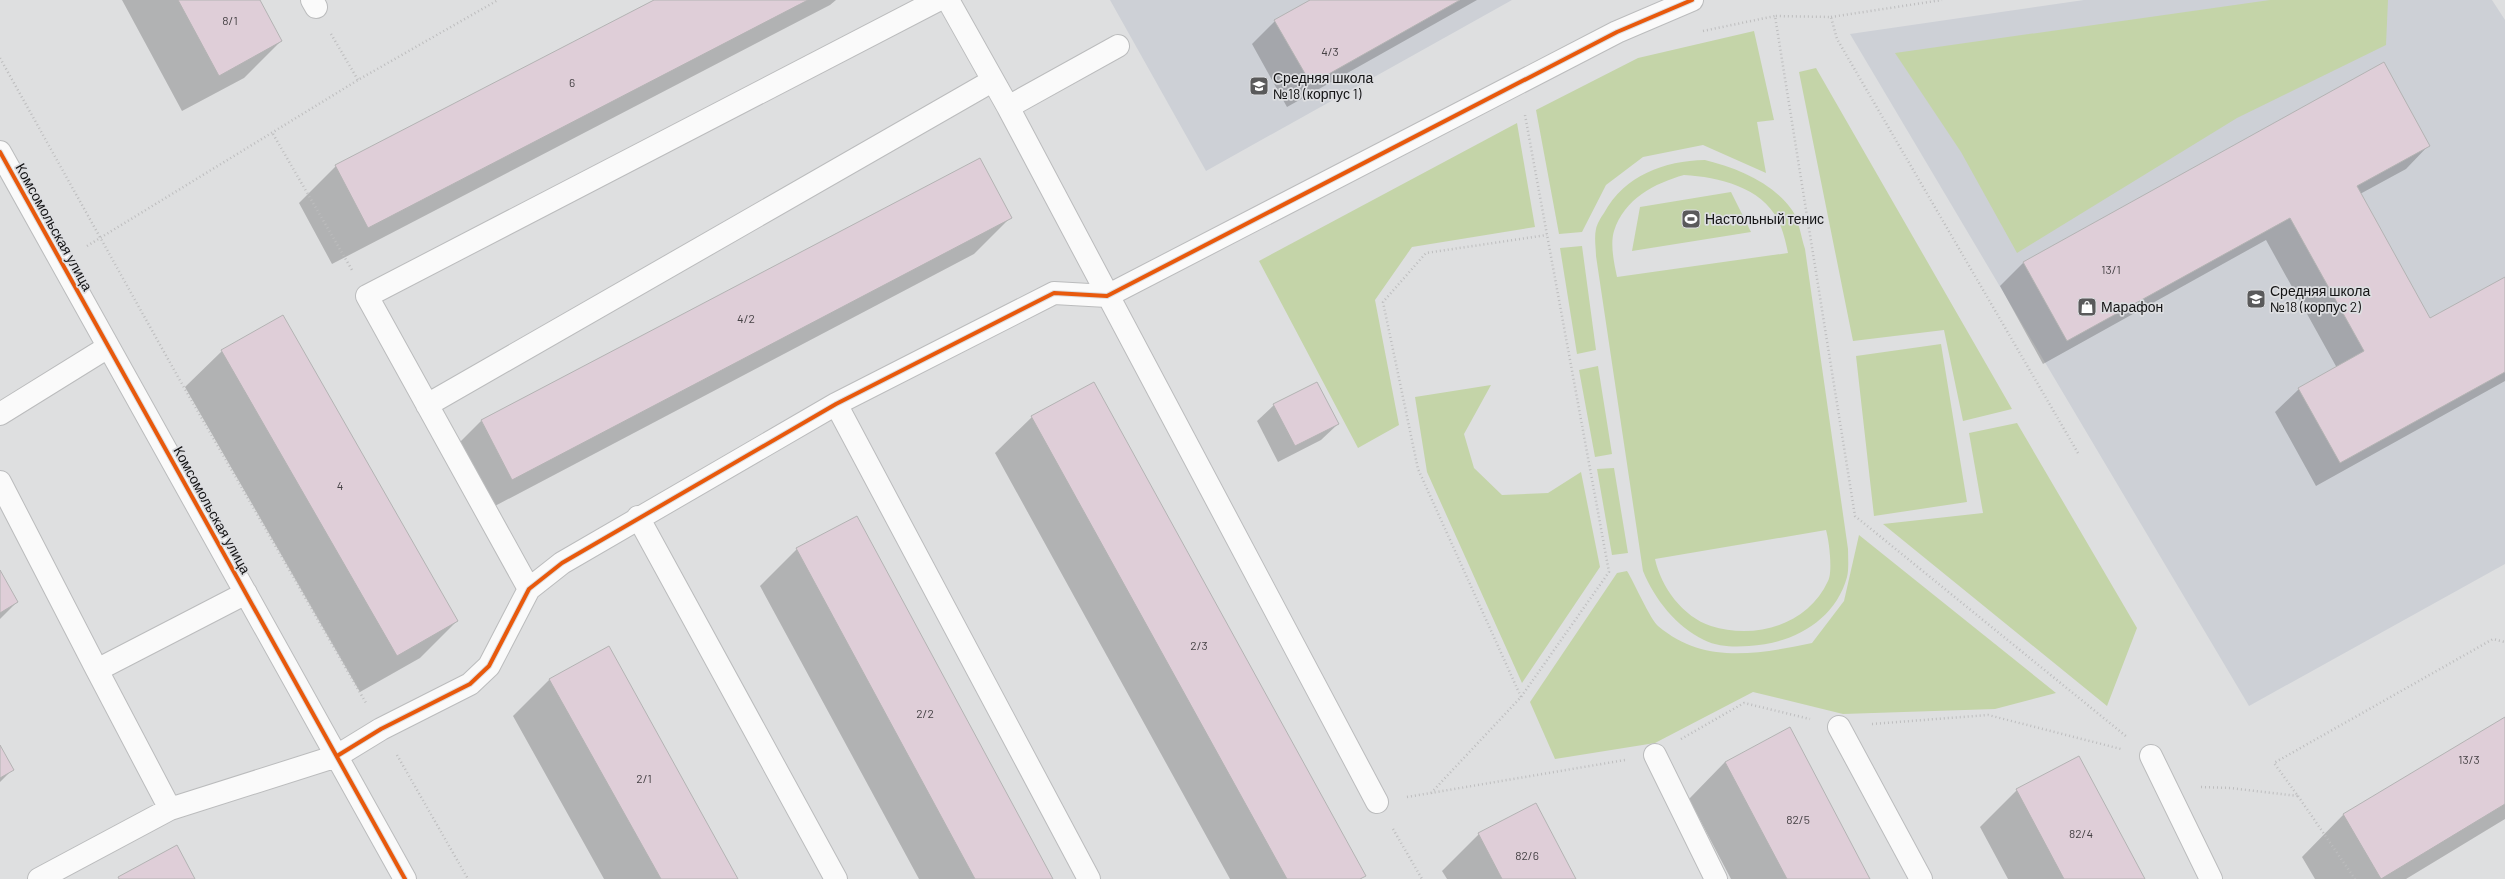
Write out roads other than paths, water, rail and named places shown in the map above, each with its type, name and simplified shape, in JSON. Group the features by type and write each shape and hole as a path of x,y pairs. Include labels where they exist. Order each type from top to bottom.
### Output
{"street":[{"path":"529,589 368,296 938,0"},
{"path":"948,0 992,81 1008,107 1377,802"},
{"path":"43,878 170,809 336,756 382,729 470,684 489,666 529,589 562,562 836,404 1054,293 1107,296 1610,35 1678,2"},
{"path":"1008,107 1118,46"},
{"path":"427,405 992,81"},
{"name":"Комсомольская улица","path":"0,152 405,879"},
{"path":"0,414 108,348"},
{"path":"836,404 1089,879"},
{"path":"0,482 170,809"},
{"path":"638,517 836,879"},
{"path":"97,670 246,593"},
{"path":"1839,727 1921,879"},
{"path":"1655,755 1716,879"},
{"path":"2151,756 2211,879"}],"place":[{"name":"Средняя школа №18 (корпус 1)","path":"1259,86"},
{"name":"Настольный тенис","path":"1691,219"},
{"name":"Средняя школа №18 (корпус 2)","path":"2256,299"},
{"name":"Марафон","path":"2087,307"}]}
